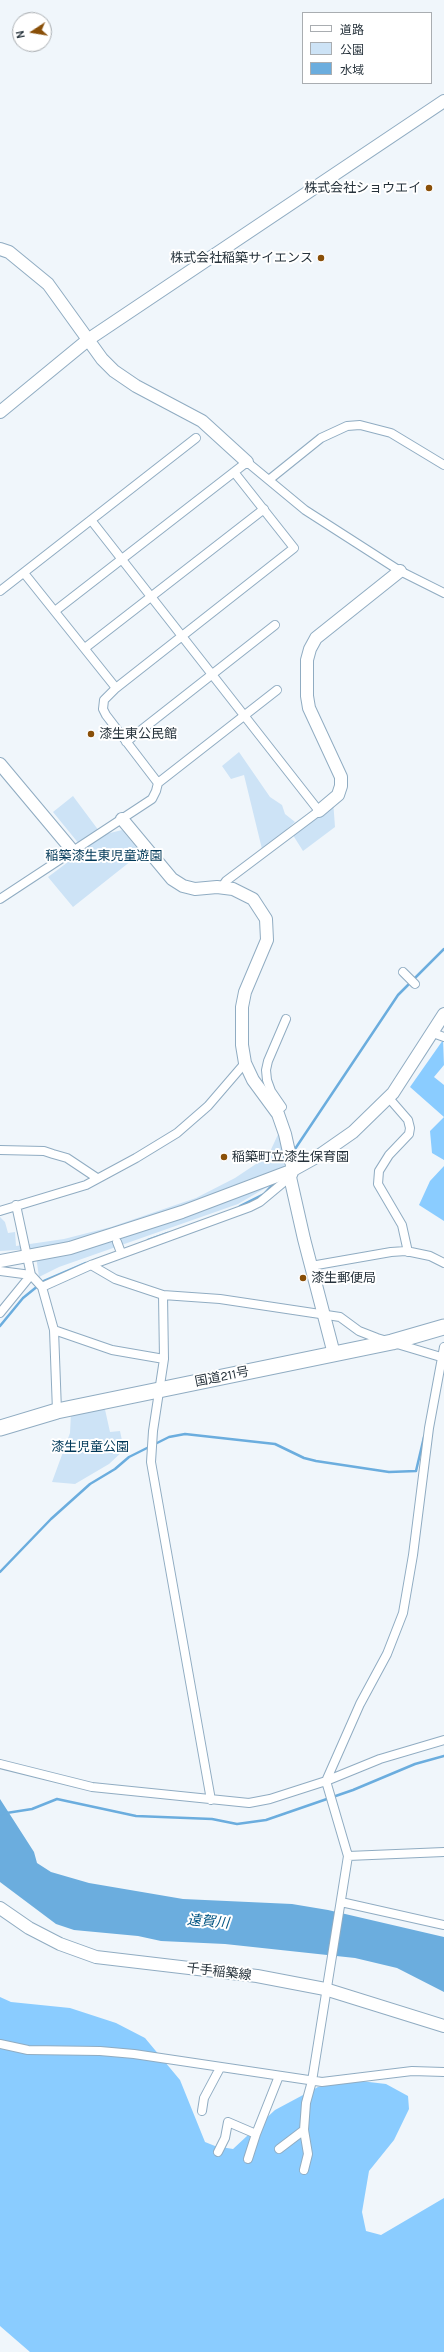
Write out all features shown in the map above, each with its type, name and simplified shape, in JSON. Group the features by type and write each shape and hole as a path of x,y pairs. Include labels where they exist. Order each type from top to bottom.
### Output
{"highway":[{"name":"国道211号","path":"0,1428 57,1411 392,1342 444,1327"}],"street":[{"path":"0,412 89,339 444,101"},
{"path":"0,249 10,252 48,284 102,359 125,379 202,421 247,462 270,479 305,510 400,571 444,593"},
{"path":"270,479 321,438 347,426 360,425 392,433 444,465"},
{"path":"0,591 196,438"},
{"path":"55,611 121,558 247,462"},
{"path":"158,783 126,742 103,709 104,700 116,688 294,548 234,472"},
{"path":"85,648 264,510"},
{"path":"91,520 319,812"},
{"path":"221,888 226,881 319,812 338,795 341,786 341,777 309,708 307,696 307,660 310,649 316,638 400,571"},
{"path":"24,573 116,688"},
{"path":"126,742 275,625"},
{"path":"0,899 72,850 122,820 152,799 158,783 277,690"},
{"path":"0,764 72,850"},
{"path":"122,820 172,879 183,886 195,889 233,889 253,900 262,912 268,930 263,953 245,992 242,1008 242,1046 245,1063 253,1080 275,1112 285,1134 311,1266 334,1354"},
{"path":"403,972 416,984"},
{"path":"42,1287 92,1265 260,1202 292,1174 338,1143 388,1097 439,1035 444,1014"},
{"path":"275,1112 282,1107 271,1091 267,1080 266,1070 268,1061 286,1019"},
{"path":"0,1211 86,1185 176,1133 208,1106 245,1063"},
{"path":"388,1097 408,1120 410,1128 409,1134 389,1155 377,1177 378,1184 402,1225 408,1252"},
{"path":"0,1150 44,1151 67,1158 98,1178"},
{"path":"0,1261 27,1257 101,1239 292,1174"},
{"path":"16,1205 31,1275 42,1287 54,1330 57,1411"},
{"path":"117,1242 120,1250"},
{"path":"311,1266 391,1252 408,1252 430,1256 444,1263"},
{"path":"92,1265 115,1279 163,1295 220,1299 323,1313 340,1317 359,1331 443,1358"},
{"path":"0,1271 31,1275"},
{"path":"0,1313 31,1275"},
{"path":"163,1295 164,1359 161,1389 153,1431 151,1462 211,1800"},
{"path":"54,1330 112,1350 164,1359"},
{"path":"304,2170 308,2154 304,2130 306,2103 312,2081 348,1856 326,1781 360,1704 387,1654 403,1613 413,1555 429,1428 444,1347"},
{"path":"0,1764 92,1787 249,1803 326,1781 380,1759 444,1740"},
{"path":"348,1856 444,1852"},
{"path":"341,1905 444,1925"},
{"name":"千手稲築線","path":"0,1908 29,1928 60,1944 96,1957 257,1976 326,1987 444,2026"},
{"path":"0,2044 28,2050 100,2051 134,2054 220,2068 327,2082 412,2071 444,2072"},
{"path":"202,2111 204,2098 220,2068"},
{"path":"248,2159 256,2134 279,2076"},
{"path":"218,2152 225,2138 228,2122 256,2134"},
{"path":"279,2149 288,2140 304,2130"}],"green space":[{"path":"239,752 270,797 282,805 285,814 295,822 287,829 293,831 333,800 335,827 303,851 291,832 286,830 262,849 244,775 231,779 222,766"},
{"name":"稲築漆生東児童遊園","path":"73,796 102,835 122,830 141,853 73,907 48,877 84,850 53,812"},
{"path":"281,1128 288,1159 274,1183 238,1204 59,1267 39,1277 35,1249 0,1251 0,1217 5,1222 8,1233 15,1232 16,1246 64,1239 111,1227 196,1198 235,1178 268,1156"},
{"name":"漆生児童公園","path":"104,1405 110,1432 120,1431 124,1450 109,1464 75,1484 52,1482 70,1433 71,1413"}],"shaded area":[{"path":"443,1040 444,1065 434,1077 444,1085 444,1117 410,1087"},
{"path":"444,1117 444,1160 432,1153 430,1131"},
{"path":"444,1166 444,1221 419,1205 430,1181"},
{"path":"0,1997 11,2002 70,2008 116,2023 145,2038 180,2080 205,2142 215,2146 233,2149 275,2110 318,2087 352,2080 386,2084 408,2096 409,2109 394,2140 369,2171 362,2212 366,2231 381,2235 444,2198 444,2352 30,2352 0,2326"}],"water":[{"name":"遠賀川","path":"0,1799 34,1852 37,1863 51,1872 89,1883 183,1899 292,1904 328,1910 444,1937 444,1992 397,1968 355,1958 225,1944 161,1941 138,1936 74,1930 56,1924 0,1882"}],"waterway":[{"path":"293,1152 398,995 444,949"},
{"path":"240,1206 264,1194 275,1182"},
{"path":"148,1240 168,1233"},
{"path":"0,1326 23,1298 44,1281 86,1263"},
{"path":"0,1572 51,1519 90,1484 115,1469 129,1457 169,1437 185,1434 275,1444 304,1458 316,1461 389,1472 416,1471 424,1437"},
{"path":"0,1814 32,1809 57,1799 136,1816 212,1819 237,1824 266,1820 353,1790 415,1764 444,1756"}],"place":[{"name":"株式会社ショウエイ","path":"429,188"},
{"name":"株式会社稲築サイエンス","path":"321,258"},
{"name":"漆生東公民館","path":"91,734"},
{"name":"稲築町立漆生保育園","path":"224,1157"},
{"name":"漆生郵便局","path":"303,1278"}]}
